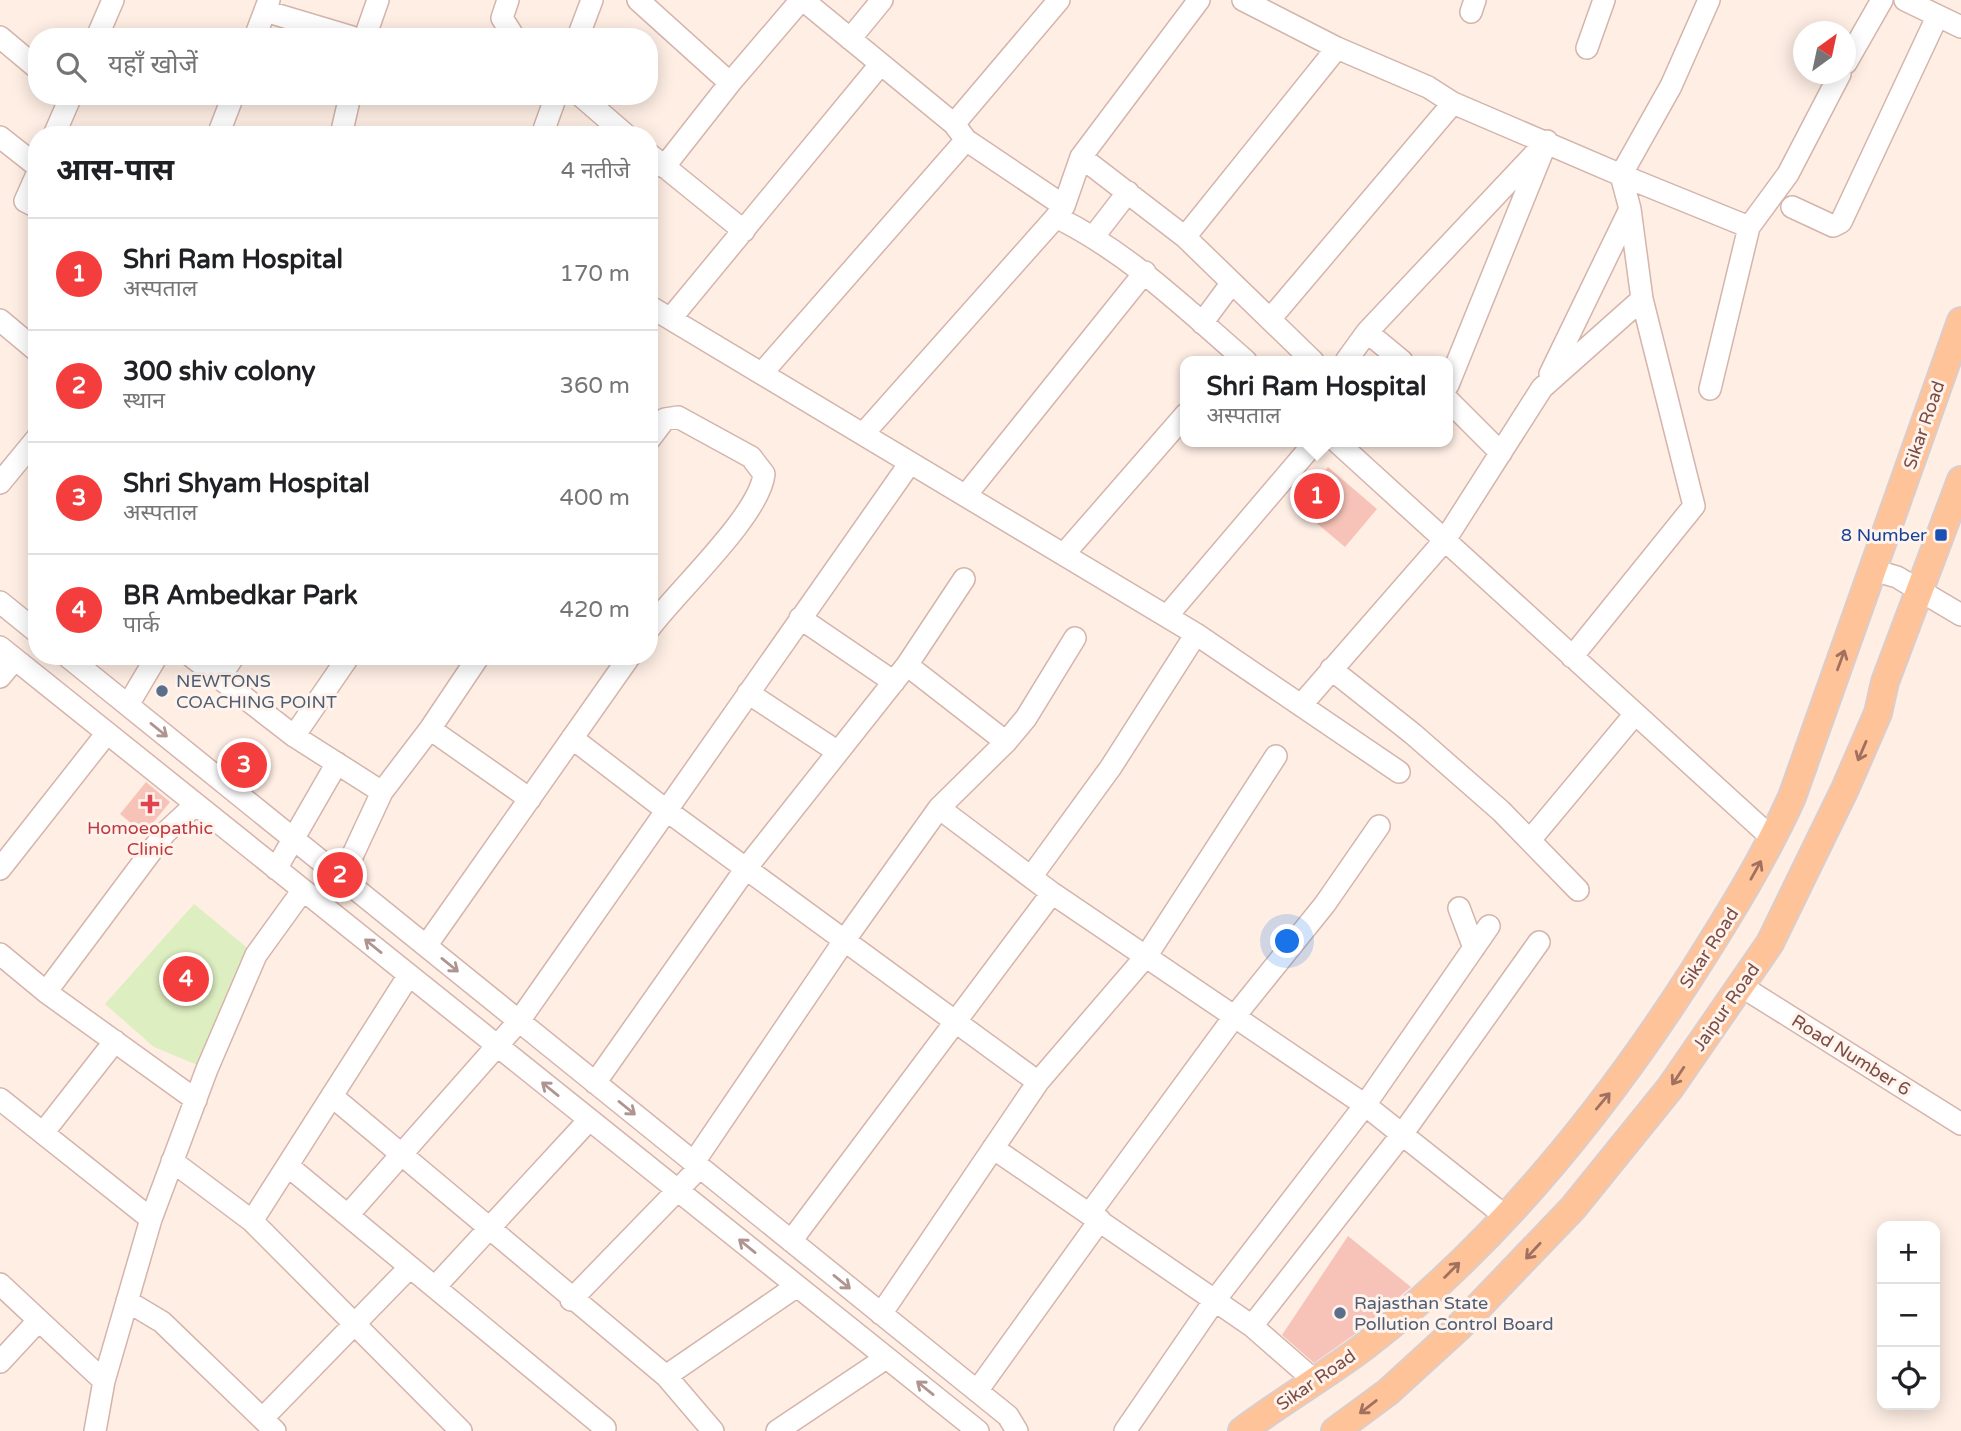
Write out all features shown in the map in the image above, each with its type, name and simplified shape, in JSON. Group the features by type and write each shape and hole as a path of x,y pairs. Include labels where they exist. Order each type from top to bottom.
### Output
{"main road":[{"name":"Sikar Road","path":"1247,1430 1365,1346 1444,1278 1505,1216 1613,1089 1723,926 1773,839 1792,797 1961,321"},
{"name":"Jaipur Road","path":"1335,1431 1388,1392 1458,1328 1573,1208 1670,1088 1770,943 1845,789 1878,713 1885,682 1961,480"}],"street":[{"path":"101,28 113,0"},
{"path":"368,28 378,0"},
{"path":"508,0 502,18 508,28"},
{"path":"581,28 592,0"},
{"path":"638,0 730,83"},
{"path":"658,160 802,0 879,66 1060,212 1145,272 1235,356"},
{"path":"850,39 881,0"},
{"path":"762,373 960,132 1059,0"},
{"path":"864,433 1060,212 1082,157 1199,0"},
{"path":"1243,0 1337,48 1428,87 1453,103 1749,227"},
{"path":"1587,48 1604,0"},
{"path":"1572,657 1694,506 1642,299 1630,209 1621,175 1671,86 1709,0"},
{"path":"1856,46 1882,0"},
{"path":"1905,0 1961,27"},
{"path":"258,28 267,6 327,28"},
{"path":"1792,207 1833,226 1841,222 1937,17"},
{"path":"0,37 28,60"},
{"path":"1185,237 1337,48"},
{"path":"671,318 879,66"},
{"path":"1710,389 1749,227 1788,174 1835,84"},
{"path":"1271,318 1453,103"},
{"path":"58,126 67,105"},
{"path":"221,126 230,105"},
{"path":"346,126 349,105"},
{"path":"545,126 553,105"},
{"path":"591,105 616,126"},
{"path":"0,137 28,159"},
{"path":"1350,356 1367,332 1547,141"},
{"path":"1453,373 1547,141"},
{"path":"1082,157 1185,237 1308,356"},
{"path":"658,162 744,231"},
{"path":"1094,236 1128,192"},
{"path":"1302,704 1445,540 1542,388 1630,209"},
{"path":"966,495 1145,272"},
{"path":"1202,323 1231,284"},
{"path":"1542,388 1642,299"},
{"path":"658,311 1196,634 1399,772"},
{"path":"0,320 28,343"},
{"path":"1367,332 1396,356"},
{"path":"1453,405 1501,453"},
{"path":"658,428 665,419 678,417 751,457 764,474 763,484 745,515 658,615"},
{"path":"1064,554 1180,421"},
{"path":"1167,616 1311,447"},
{"path":"1343,447 1773,839"},
{"path":"0,483 28,449"},
{"path":"348,1215 519,1021 910,463"},
{"path":"1873,570 1897,577 1961,615"},
{"path":"595,1083 747,867 900,673 964,579"},
{"path":"0,602 28,624"},
{"path":"800,618 900,673 1006,742"},
{"path":"1031,877 1111,767 1196,634"},
{"path":"571,1300 678,1191 844,941 939,808 1006,742 1026,718 1075,638"},
{"path":"0,677 7,653 978,1431"},
{"path":"78,665 1008,1416 1017,1431"},
{"path":"128,705 152,665"},
{"path":"202,665 294,736 382,792"},
{"path":"219,678 228,665"},
{"path":"294,736 343,665"},
{"path":"342,878 382,792 430,729 473,665"},
{"path":"426,946 624,665"},
{"path":"1331,668 1413,734 1501,811 1578,890"},
{"path":"748,692 838,752"},
{"path":"1530,841 1635,714"},
{"path":"430,729 530,799"},
{"path":"0,869 107,733"},
{"path":"572,738 1038,1082"},
{"path":"865,1341 1038,1082 1147,955 1276,756"},
{"path":"276,869 296,840 337,762"},
{"path":"46,992 164,833 196,804"},
{"path":"939,808 1052,893 1366,1105 1505,1216"},
{"path":"977,1391 1234,1017 1325,905 1379,826"},
{"path":"95,1431 104,1381 151,1219 195,1100 256,955 303,890"},
{"path":"791,1241 1052,893"},
{"path":"1459,908 1474,948"},
{"path":"1125,1431 1215,1300 1366,1105 1489,926"},
{"path":"1252,1326 1403,1133 1539,942"},
{"path":"0,954 46,992 195,1100"},
{"path":"252,1221 409,975"},
{"name":"Road Number 6","path":"1741,986 1961,1125"},
{"path":"43,1133 115,1041"},
{"path":"333,1097 571,1300 666,1376 713,1431"},
{"path":"0,1100 151,1219"},
{"path":"435,1287 486,1228 589,1120"},
{"path":"993,1147 1252,1326 1315,1381"},
{"path":"172,1161 252,1221 461,1431"},
{"path":"288,1166 605,1428"},
{"path":"127,1301 162,1322 269,1425 355,1325 410,1267"},
{"path":"0,1284 104,1381"},
{"path":"666,1376 797,1286"},
{"path":"0,1362 38,1321"},
{"path":"777,1431 886,1358"}],"green space":[{"path":"194,904 256,955 207,1069 154,1047 105,1004"}],"building":[{"path":"1328,467 1377,509 1345,547 1307,515 1312,509 1301,499"},
{"path":"146,782 170,802 144,834 120,814"},
{"name":"Rajasthan State Pollution Control Board","path":"1348,1236 1411,1287 1355,1334 1314,1363 1282,1335"}],"place":[{"name":"Shri Ram Hospital","path":"1317,496"},
{"name":"8 Number","path":"1941,535"},
{"name":"NEWTONS COACHING POINT","path":"162,691"},
{"name":"Shri Shyam Hospital","path":"244,765"},
{"name":"Homoeopathic Clinic","path":"150,804"},
{"name":"300 shiv colony","path":"340,875"},
{"name":"BR Ambedkar Park","path":"186,979"},
{"name":"Rajasthan State Pollution Control Board","path":"1340,1313"}]}
